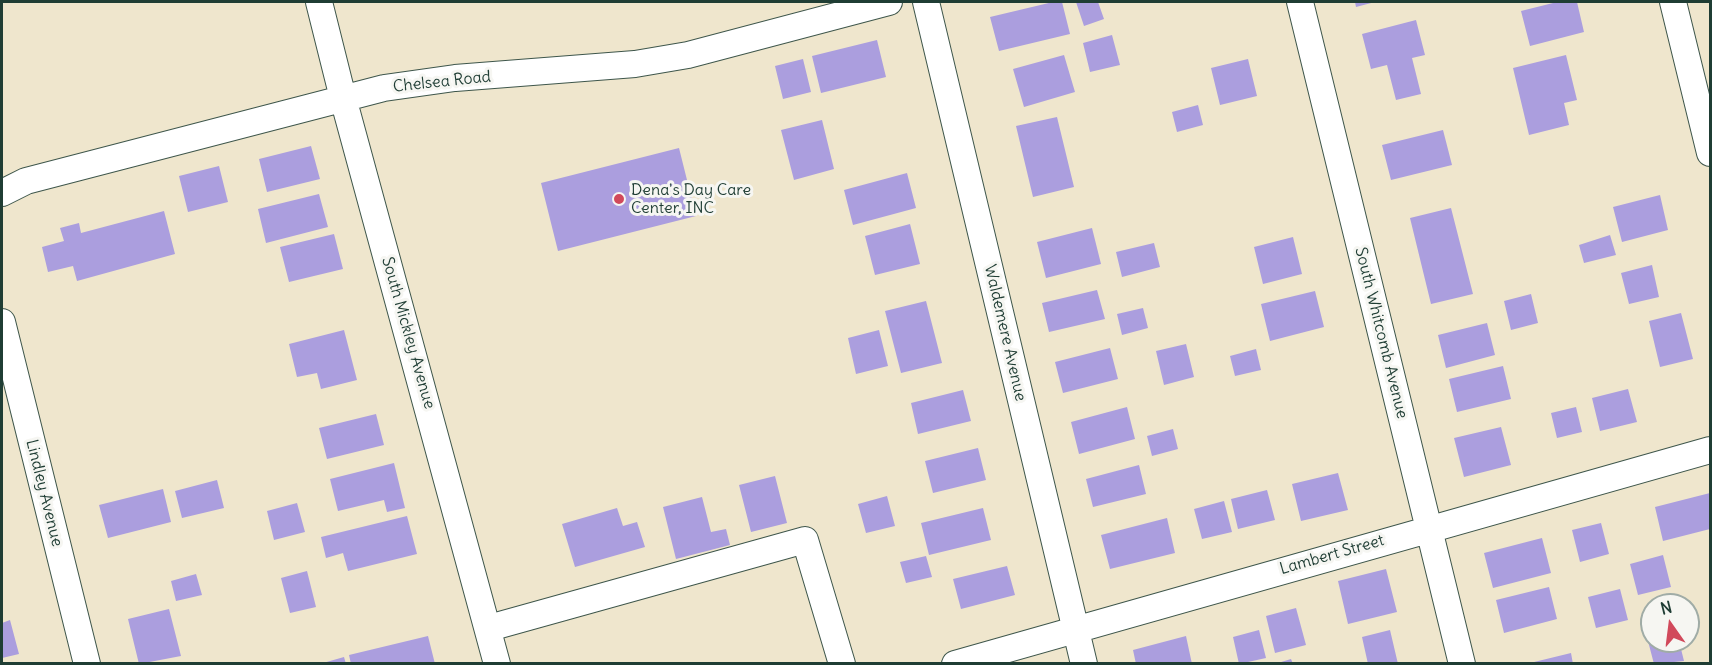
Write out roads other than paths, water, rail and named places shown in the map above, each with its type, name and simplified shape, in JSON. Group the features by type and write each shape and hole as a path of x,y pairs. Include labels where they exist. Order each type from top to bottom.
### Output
{"street":[{"name":"South Mickley Avenue","path":"320,2 343,98 498,663"},
{"name":"Chelsea Road","path":"2,192 26,181 384,88 454,78 625,65 688,55 889,2"},
{"name":"Waldemere Avenue","path":"926,2 1084,663"},
{"name":"South Whitcomb Avenue","path":"1300,2 1462,663"},
{"path":"1673,2 1710,153"},
{"name":"Lindley Avenue","path":"2,322 87,663"},
{"name":"Lambert Street","path":"955,663 1710,450"},
{"path":"489,628 806,540 842,663"}],"place":[{"name":"Dena's Day Care Center, INC","path":"619,199"}]}
